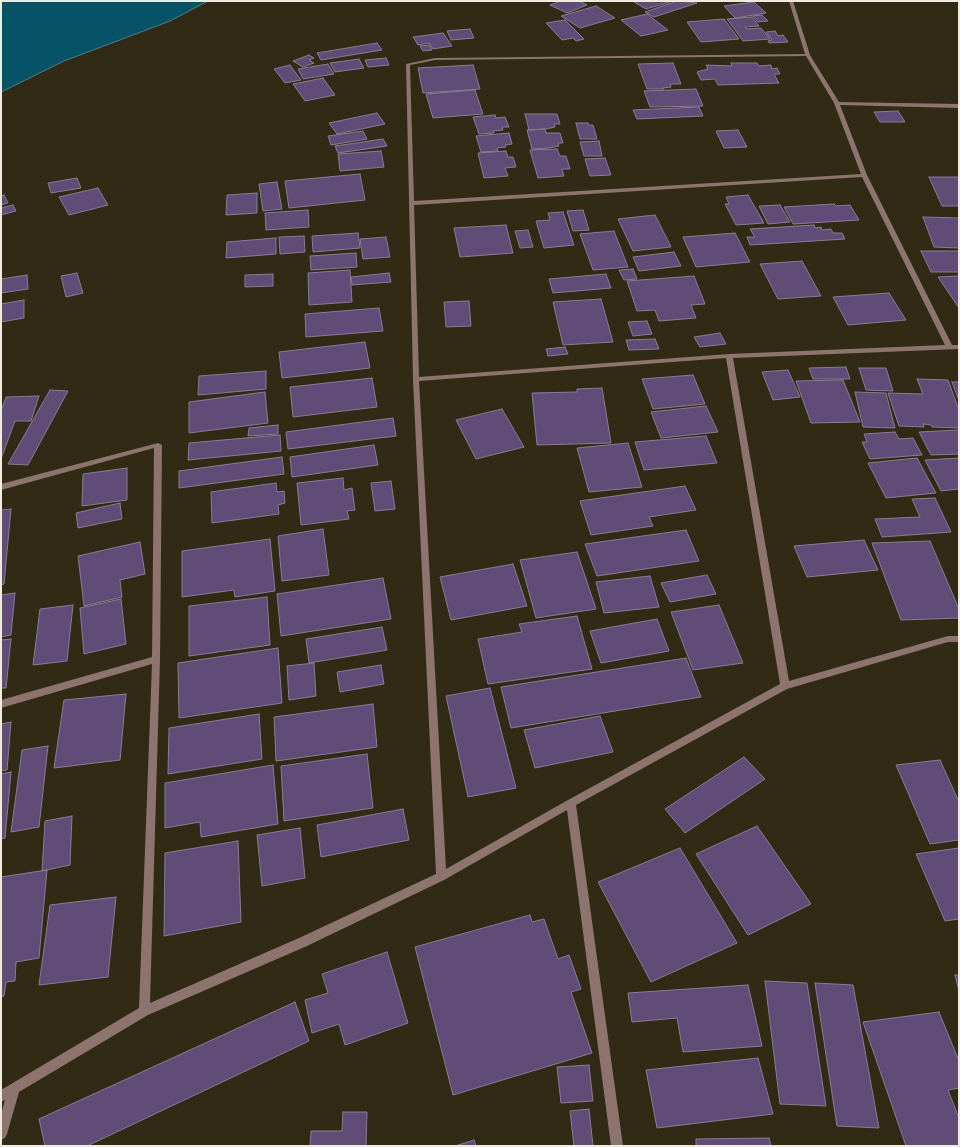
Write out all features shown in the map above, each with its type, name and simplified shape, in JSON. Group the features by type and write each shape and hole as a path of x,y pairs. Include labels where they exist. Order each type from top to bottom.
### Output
{"street":[{"path":"791,1 808,55 837,103 864,175 949,346"},
{"path":"441,877 416,379 408,64 435,59 808,55"},
{"path":"837,103 959,106"},
{"path":"412,203 864,175"},
{"path":"416,379 729,356 949,346 959,347"},
{"path":"729,356 785,686"},
{"path":"1,487 158,444 156,659 144,1011"},
{"path":"1,1096 144,1011 303,942 441,877 571,803 785,686 948,639 959,639"},
{"path":"1,704 156,659"},
{"path":"571,803 617,1146"},
{"path":"1,1134 14,1088"}],"water":[{"path":"1,1 208,1 170,21 64,61 1,92"}],"building":[{"path":"561,1 579,1 587,5 567,13 550,5"},
{"path":"673,1 646,9 634,2"},
{"path":"677,1 697,3 654,17 645,12"},
{"path":"754,2 766,13 735,18 724,6"},
{"path":"596,6 615,18 580,28 561,16"},
{"path":"647,14 668,30 641,36 621,20"},
{"path":"762,15 768,21 758,22 753,16"},
{"path":"752,17 759,26 745,27 747,29 761,28 770,39 743,41 727,19"},
{"path":"724,19 739,39 701,42 687,22"},
{"path":"565,20 584,39 576,41 573,38 562,40 546,23"},
{"path":"470,29 474,38 451,40 447,31"},
{"path":"775,31 778,36 783,35 788,42 769,43 768,41 772,40 766,32"},
{"path":"443,33 452,46 433,49 429,43 418,45 413,37"},
{"path":"377,43 382,50 321,60 317,53"},
{"path":"429,45 432,50 423,51 420,46"},
{"path":"309,55 314,58 309,60 314,63 303,67 293,61"},
{"path":"386,58 389,65 368,67 365,60"},
{"path":"359,59 364,68 335,72 330,63"},
{"path":"673,63 681,84 670,84 671,87 663,88 664,89 647,89 638,64"},
{"path":"731,63 757,63 759,66 771,65 772,69 777,68 780,74 774,74 779,83 718,85 715,79 701,80 697,72 708,69 706,65 732,66"},
{"path":"328,64 334,74 303,79 298,69"},
{"path":"290,65 301,80 285,83 274,69"},
{"path":"473,65 480,89 423,93 418,68"},
{"path":"323,78 335,95 305,101 293,84"},
{"path":"696,89 703,106 650,107 644,91"},
{"path":"475,90 483,114 433,118 426,94"},
{"path":"699,107 703,116 637,119 633,110"},
{"path":"898,111 905,122 880,122 874,112"},
{"path":"377,113 385,124 337,134 329,123"},
{"path":"525,114 557,114 560,124 554,124 555,127 546,129 529,130"},
{"path":"495,115 496,118 505,117 509,127 502,127 503,130 493,131 494,133 479,134 473,117"},
{"path":"576,123 588,123 589,125 593,125 597,139 580,139"},
{"path":"545,129 546,133 560,133 563,143 558,143 559,146 549,148 532,149 527,130"},
{"path":"738,130 747,147 724,148 716,131"},
{"path":"363,131 367,139 331,145 328,136"},
{"path":"509,133 512,144 505,145 506,147 497,148 498,151 481,152 476,136"},
{"path":"383,139 387,146 338,153 335,146"},
{"path":"599,141 602,156 584,156 580,142"},
{"path":"557,149 560,156 566,156 570,169 562,169 564,176 538,178 530,150"},
{"path":"381,151 384,167 340,171 338,154"},
{"path":"506,151 508,157 513,157 516,167 505,168 508,176 484,178 478,153"},
{"path":"605,158 611,175 590,176 585,159"},
{"path":"360,174 365,200 289,208 285,181"},
{"path":"929,177 959,177 959,206 942,206"},
{"path":"77,178 81,188 51,193 48,183"},
{"path":"277,182 282,209 263,211 259,184"},
{"path":"98,188 108,205 69,215 59,197"},
{"path":"257,193 257,213 226,215 227,195"},
{"path":"4,195 8,203 1,205 1,196"},
{"path":"748,195 764,223 736,225 725,204 729,204 726,197"},
{"path":"834,204 836,206 850,205 859,220 793,224 784,207"},
{"path":"13,205 16,211 1,215 1,208"},
{"path":"780,205 790,222 768,224 759,206"},
{"path":"308,210 309,227 266,230 265,213"},
{"path":"583,210 589,230 573,231 567,211"},
{"path":"563,212 574,245 544,248 536,221 550,220 548,213"},
{"path":"655,215 671,247 633,251 618,219"},
{"path":"923,217 959,218 959,248 934,247"},
{"path":"506,225 513,253 460,257 454,228"},
{"path":"814,225 815,228 821,227 822,230 831,229 833,233 842,233 845,239 750,245 747,237 755,237 750,229"},
{"path":"528,230 533,247 520,248 515,231"},
{"path":"614,231 628,267 593,270 580,234"},
{"path":"358,233 360,248 313,252 312,236"},
{"path":"735,233 750,262 696,267 683,237"},
{"path":"304,236 305,252 280,254 279,237"},
{"path":"386,237 390,257 363,259 360,239"},
{"path":"276,238 276,254 226,258 227,242"},
{"path":"921,251 959,251 959,272 931,272"},
{"path":"674,252 681,266 639,271 633,257"},
{"path":"356,253 357,267 311,270 310,256"},
{"path":"802,261 821,296 778,299 760,264"},
{"path":"633,269 637,279 624,280 619,270"},
{"path":"350,270 352,302 309,305 308,273"},
{"path":"77,273 83,293 66,297 61,276"},
{"path":"389,273 391,282 352,285 351,277"},
{"path":"273,274 273,286 245,287 245,275"},
{"path":"606,274 611,288 553,293 549,279"},
{"path":"27,275 28,289 1,293 1,279"},
{"path":"694,276 705,304 691,305 696,318 659,321 655,310 637,311 627,281"},
{"path":"959,276 959,308 938,277"},
{"path":"889,293 906,320 848,325 833,297"},
{"path":"601,299 613,342 563,345 553,302"},
{"path":"24,300 24,318 1,322 1,304"},
{"path":"469,301 471,326 446,327 444,302"},
{"path":"379,308 383,331 306,337 305,314"},
{"path":"647,321 652,334 633,336 628,322"},
{"path":"720,333 726,344 700,347 694,337"},
{"path":"655,339 659,349 629,350 626,340"},
{"path":"365,342 370,368 282,378 279,352"},
{"path":"565,347 568,354 548,356 546,349"},
{"path":"846,367 850,379 813,379 809,368"},
{"path":"859,368 886,368 893,391 866,390"},
{"path":"788,370 800,397 773,400 762,372"},
{"path":"266,371 266,389 198,395 199,376"},
{"path":"693,375 705,404 653,409 642,379"},
{"path":"372,378 377,407 293,417 290,387"},
{"path":"917,379 948,380 959,410 959,428 932,427 931,425 923,424 924,427 899,426 888,393 923,394"},
{"path":"843,380 860,422 811,423 796,381"},
{"path":"952,382 959,382 959,401"},
{"path":"602,388 611,443 537,445 532,393 577,392 577,389"},
{"path":"50,390 68,391 28,465 8,464"},
{"path":"265,392 268,423 189,433 189,402"},
{"path":"855,392 886,393 895,428 863,427"},
{"path":"39,396 31,421 15,421 1,459 1,411 6,397"},
{"path":"706,406 718,432 661,438 651,412"},
{"path":"502,409 524,447 476,459 456,420"},
{"path":"393,418 396,436 288,449 286,432"},
{"path":"278,425 278,434 248,436 249,428"},
{"path":"959,430 959,454 931,455 919,432"},
{"path":"895,432 899,439 913,438 922,455 870,459 862,442 867,442 864,434"},
{"path":"280,435 281,451 188,460 189,443"},
{"path":"706,436 717,463 644,470 635,442"},
{"path":"628,443 642,487 589,492 577,448"},
{"path":"374,445 378,465 292,477 290,457"},
{"path":"282,457 284,474 179,488 179,471"},
{"path":"917,458 936,493 886,498 868,463"},
{"path":"959,458 959,489 941,491 925,460"},
{"path":"127,468 127,500 82,506 83,474"},
{"path":"343,478 344,490 352,488 355,510 347,511 349,519 301,525 297,483"},
{"path":"391,481 395,509 375,511 371,483"},
{"path":"276,483 277,492 284,491 285,503 278,505 279,514 212,523 211,492"},
{"path":"685,486 696,510 649,517 653,526 591,535 580,501"},
{"path":"935,498 951,532 882,537 875,519 920,517 912,499"},
{"path":"120,503 122,519 78,528 76,513"},
{"path":"11,509 4,584 1,585 1,510"},
{"path":"323,529 329,575 282,581 278,536"},
{"path":"686,530 699,561 597,576 585,544"},
{"path":"270,539 275,591 235,597 234,590 182,597 182,551"},
{"path":"864,540 878,570 807,577 794,546"},
{"path":"930,541 959,609 959,618 901,620 872,543"},
{"path":"140,542 145,574 120,580 122,597 84,606 78,556"},
{"path":"577,552 596,609 536,618 520,560"},
{"path":"513,564 527,606 451,620 440,577"},
{"path":"707,575 716,594 670,602 661,583"},
{"path":"650,576 659,607 604,613 596,582"},
{"path":"383,578 391,619 281,636 277,594"},
{"path":"15,593 11,635 1,637 1,595"},
{"path":"267,597 270,645 189,656 189,606"},
{"path":"121,599 126,644 84,654 80,608"},
{"path":"73,605 67,661 33,665 40,609"},
{"path":"719,605 743,663 693,670 671,612"},
{"path":"577,616 592,669 488,684 478,639 522,632 519,624"},
{"path":"657,619 669,651 601,663 590,631"},
{"path":"382,627 387,650 309,663 306,639"},
{"path":"11,639 6,688 1,688 1,640"},
{"path":"278,648 282,703 179,718 178,663"},
{"path":"686,658 701,697 511,728 501,687"},
{"path":"314,663 316,696 289,700 287,666"},
{"path":"381,665 384,684 340,692 337,672"},
{"path":"490,688 516,788 468,797 446,696"},
{"path":"126,694 120,760 54,768 64,700"},
{"path":"373,704 377,747 276,761 274,717"},
{"path":"259,714 262,759 168,774 169,728"},
{"path":"600,716 613,752 535,768 524,730"},
{"path":"11,722 7,770 1,771 1,724"},
{"path":"48,746 39,827 11,832 22,750"},
{"path":"367,754 373,808 284,821 281,766"},
{"path":"744,757 765,779 685,833 665,809"},
{"path":"940,760 959,802 959,840 930,844 896,765"},
{"path":"273,765 278,824 201,837 200,822 165,828 165,783"},
{"path":"11,772 5,838 1,839 1,774"},
{"path":"403,809 409,840 321,857 317,825"},
{"path":"72,816 70,865 42,871 45,821"},
{"path":"757,826 811,904 748,935 696,854"},
{"path":"300,828 305,878 262,886 257,835"},
{"path":"238,841 241,922 164,936 165,853"},
{"path":"680,848 737,943 651,982 598,882"},
{"path":"959,848 959,919 945,921 916,854"},
{"path":"47,870 39,958 16,962 15,981 6,982 4,996 1,997 1,877"},
{"path":"116,897 108,977 39,985 50,905"},
{"path":"530,915 532,922 544,919 558,959 569,955 581,989 571,992 592,1053 453,1095 415,947"},
{"path":"387,952 408,1023 345,1045 339,1024 312,1033 305,1000 328,993 322,974"},
{"path":"955,975 959,975 959,991"},
{"path":"765,981 807,983 826,1106 780,1104"},
{"path":"815,983 853,985 879,1128 837,1126"},
{"path":"748,985 762,1046 683,1052 677,1018 632,1022 628,993"},
{"path":"295,1002 309,1041 87,1146 45,1146 39,1119"},
{"path":"939,1012 959,1061 959,1088 948,1090 959,1118 959,1146 906,1146 863,1022"},
{"path":"758,1058 773,1114 657,1128 646,1070"},
{"path":"589,1065 593,1101 561,1103 557,1067"},
{"path":"589,1109 593,1146 574,1146 570,1111"},
{"path":"343,1112 367,1112 366,1146 310,1146 311,1131 342,1131"},
{"path":"769,1138 771,1146 696,1146 696,1139"},
{"path":"474,1140 476,1146 455,1146"}]}
